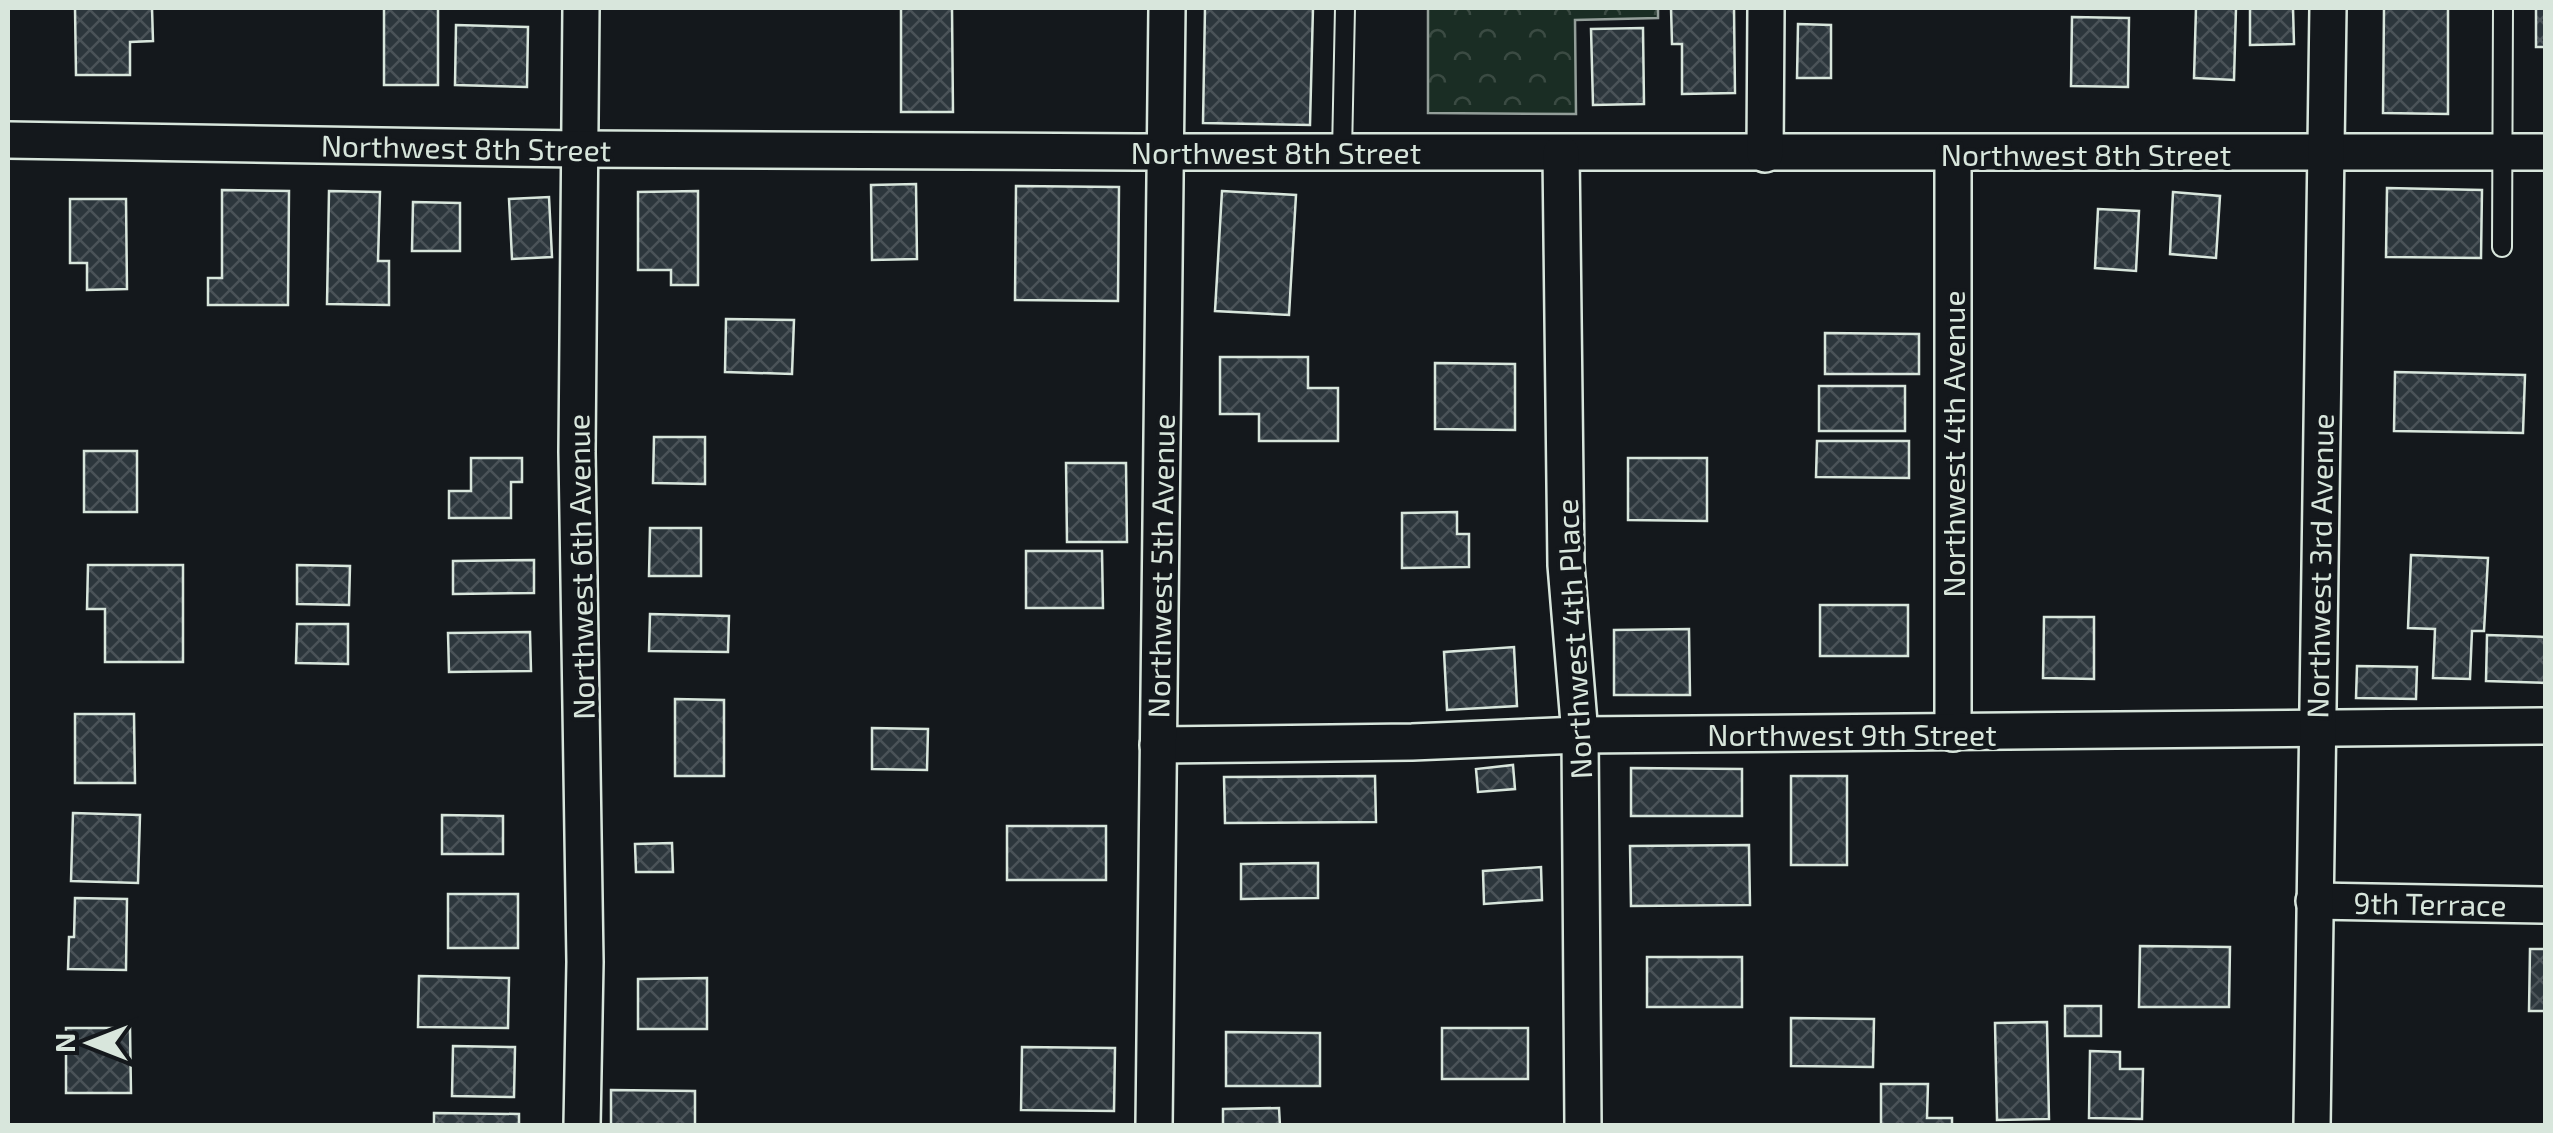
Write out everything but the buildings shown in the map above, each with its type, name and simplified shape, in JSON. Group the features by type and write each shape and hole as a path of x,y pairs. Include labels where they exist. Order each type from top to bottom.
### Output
{"street":[{"name":"Northwest 6th Avenue","path":"580,8 577,452 585,962 582,1126"},
{"name":"Northwest 5th Avenue","path":"1154,1126 1167,8"},
{"path":"1765,154 1766,8"},
{"name":"Northwest 3rd Avenue","path":"2312,1126 2328,8"},
{"name":"Northwest 8th Street","path":"8,140 578,149 1166,152 2546,152"},
{"name":"Northwest 4th Place","path":"1561,153 1566,564 1580,735 1583,1126"},
{"name":"Northwest 4th Avenue","path":"1953,733 1954,154"},
{"name":"Northwest 9th Street","path":"1158,744 1412,742 1580,735 2546,726"},
{"name":"9th Terrace","path":"2314,901 2546,905"}],"lane":[{"path":"1342,152 1345,8"},
{"path":"2502,247 2503,8"}],"green space":[{"path":"1428,8 1658,8 1658,18 1575,20 1576,114 1428,113"}]}
